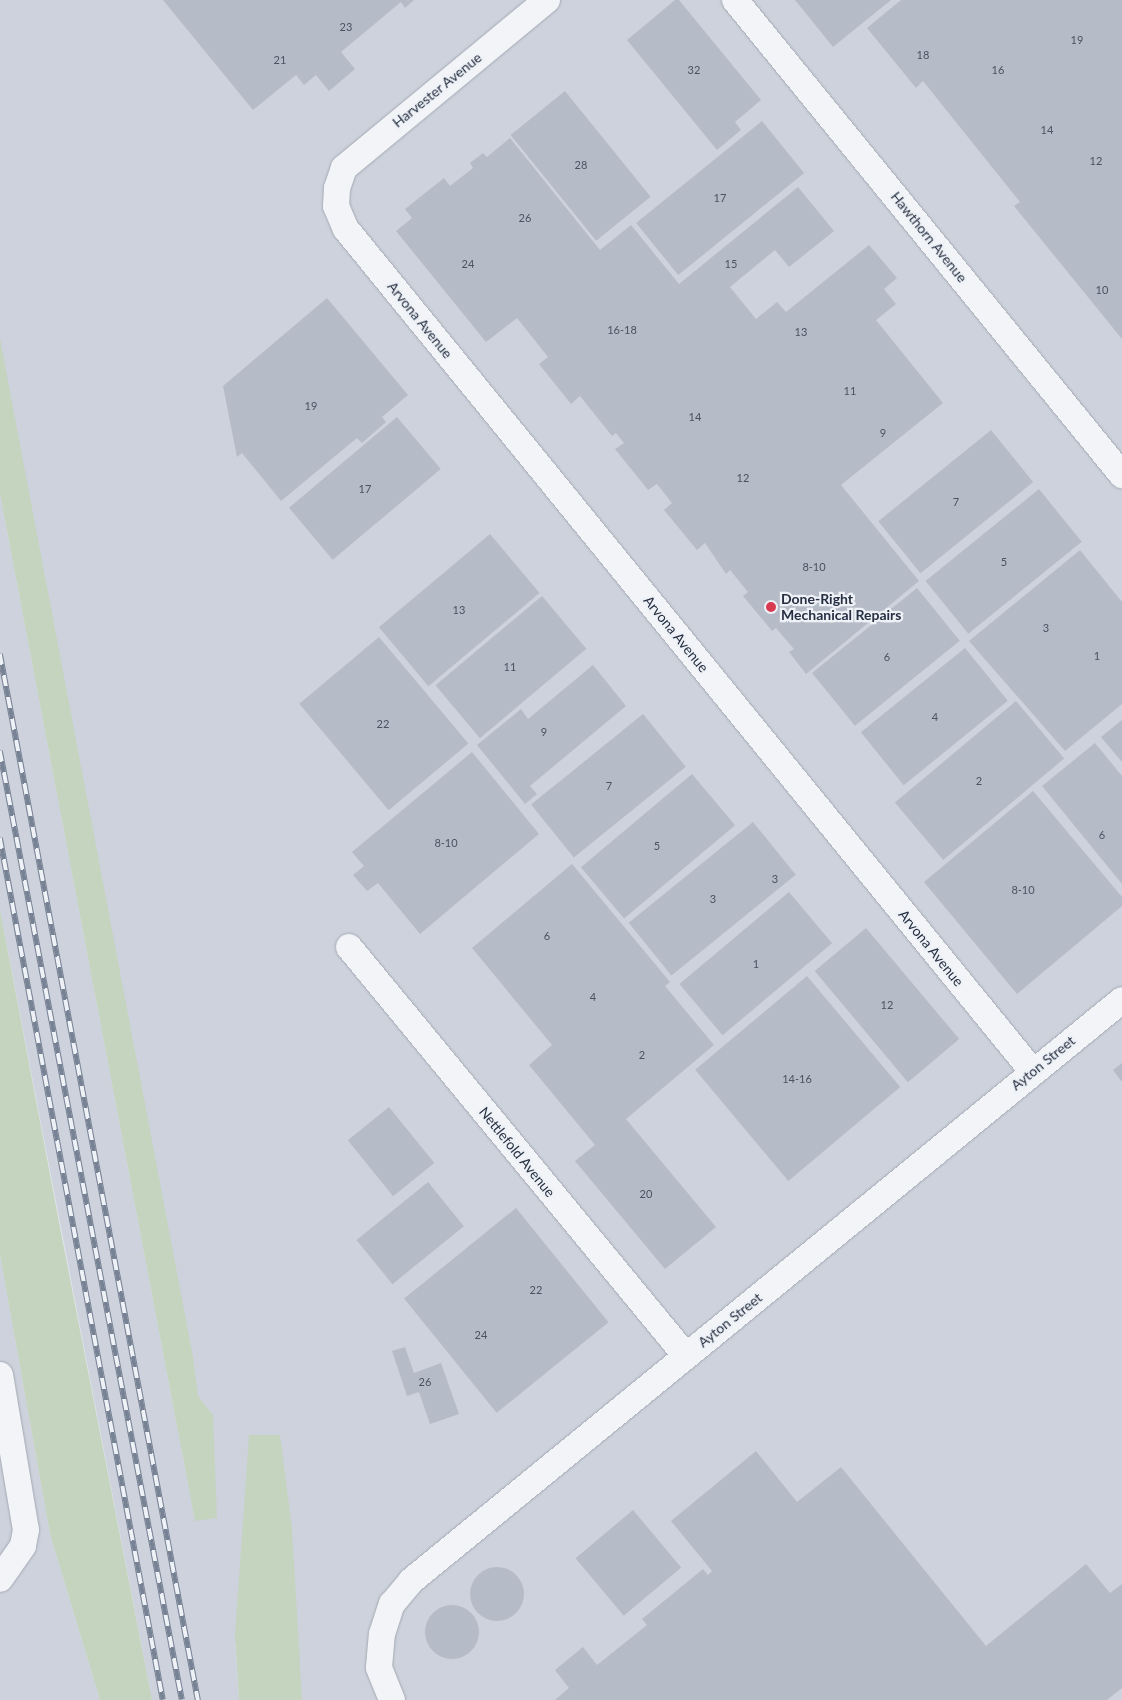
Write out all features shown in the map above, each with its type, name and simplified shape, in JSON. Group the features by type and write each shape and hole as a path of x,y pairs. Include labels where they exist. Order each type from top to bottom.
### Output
{"street":[{"name":"Harvester Avenue","path":"337,188 344,168 360,153 547,0"},
{"name":"Hawthorn Avenue","path":"735,0 1122,474"},
{"name":"Arvona Avenue","path":"337,188 336,206 346,229 1032,1072"},
{"name":"Nettlefold Avenue","path":"349,947 686,1356"},
{"name":"Ayton Street","path":"392,1700 379,1666 382,1634 392,1604 411,1581 1122,1000"},
{"path":"0,1375 26,1530 24,1546 0,1579"}],"shaded area":[{"path":"0,0 1122,0 1122,1700 247,1700 235,1641 239,1700 152,1700 0,910 0,494 195,1521 0,426"},
{"path":"0,1255 50,1534 100,1700 0,1700"}],"green space":[{"path":"0,339 193,1357 198,1396 213,1415 217,1518 195,1521 0,494"},
{"path":"0,910 152,1700 100,1700 50,1534 0,1255"},
{"path":"249,1435 280,1435 292,1529 302,1700 239,1700 235,1636"}],"building":[{"path":"163,0 414,0 405,8 401,2 341,52 355,69 329,91 316,75 304,85 296,75 253,110"},
{"path":"675,0 679,0 761,100 735,122 741,130 717,150 627,40"},
{"path":"795,0 891,0 833,47"},
{"path":"901,0 1122,0 1122,339 1014,206 1020,202 923,81 916,88 867,28"},
{"path":"565,91 651,197 596,241 511,135"},
{"path":"762,121 804,173 678,275 636,223"},
{"path":"510,138 600,250 631,225 679,284 798,187 834,231 789,267 775,250 730,287 756,319 777,302 786,312 869,245 897,278 884,289 896,304 876,320 943,403 841,485 919,581 806,674 789,652 794,649 776,628 772,631 743,596 748,592 730,570 726,574 705,543 697,550 664,510 672,503 657,484 648,490 615,449 624,443 616,433 612,436 580,396 571,404 539,364 548,357 517,318 486,342 396,231 412,218 405,209 444,178 450,186 473,168 470,163 483,153 487,157"},
{"path":"327,298 408,395 382,417 386,422 362,443 357,438 281,501 242,453 237,457 223,386"},
{"path":"397,417 441,469 333,560 289,508"},
{"path":"991,430 1033,482 920,573 878,521"},
{"path":"1039,489 1082,542 968,634 926,581"},
{"path":"490,534 539,593 428,686 379,627"},
{"path":"1080,550 1122,602 1122,704 1065,751 969,641"},
{"path":"917,588 960,641 855,726 812,673"},
{"path":"542,596 586,649 480,738 436,685"},
{"path":"379,637 468,743 389,810 299,704"},
{"path":"965,648 1008,701 904,785 861,732"},
{"path":"593,665 626,706 530,786 537,794 525,804 477,745 521,709 528,719"},
{"path":"1016,701 1064,758 943,860 895,803"},
{"path":"643,714 686,767 574,857 531,805"},
{"path":"1122,720 1122,762 1101,737"},
{"path":"1095,743 1122,776 1122,884 1042,786"},
{"path":"472,752 539,834 420,934 378,883 367,891 353,875 364,866 352,852"},
{"path":"692,774 735,825 624,919 581,867"},
{"path":"1033,791 1122,897 1122,906 1017,994 924,882"},
{"path":"753,822 796,875 671,976 629,923"},
{"path":"572,864 670,982 665,986 714,1045 626,1119 716,1227 665,1269 575,1161 595,1145 529,1065 552,1045 472,948"},
{"path":"789,892 832,943 723,1035 679,984"},
{"path":"866,928 959,1039 908,1082 815,971"},
{"path":"807,976 900,1087 788,1181 695,1070"},
{"path":"1122,1063 1122,1082 1113,1070"},
{"path":"389,1107 434,1163 393,1196 348,1140"},
{"path":"428,1182 464,1226 392,1284 357,1240"},
{"path":"516,1208 609,1322 497,1413 404,1299"},
{"path":"405,1347 414,1373 441,1363 459,1414 430,1424 419,1392 407,1396 392,1351"},
{"path":"756,1451 797,1502 841,1467 986,1646 1086,1564 1110,1593 1122,1584 1122,1688 1107,1700 555,1700 569,1688 555,1670 583,1647 597,1665 647,1625 642,1619 703,1569 708,1575 712,1571 671,1521"},
{"path":"633,1510 681,1567 624,1616 576,1558"},
{"path":"497,1567 507,1569 516,1575 522,1584 524,1594 522,1604 516,1613 507,1619 497,1621 487,1619 478,1613 472,1604 470,1594 472,1584 478,1575 487,1569"},
{"path":"452,1605 462,1607 471,1613 477,1622 479,1632 477,1642 471,1651 462,1657 452,1659 442,1657 433,1651 427,1642 425,1632 427,1622 433,1613 442,1607"}],"railway":[{"path":"0,654 198,1700"},
{"path":"0,751 182,1700"},
{"path":"0,838 163,1700"}],"place":[{"name":"Done-Right Mechanical Repairs","path":"771,607"}]}
